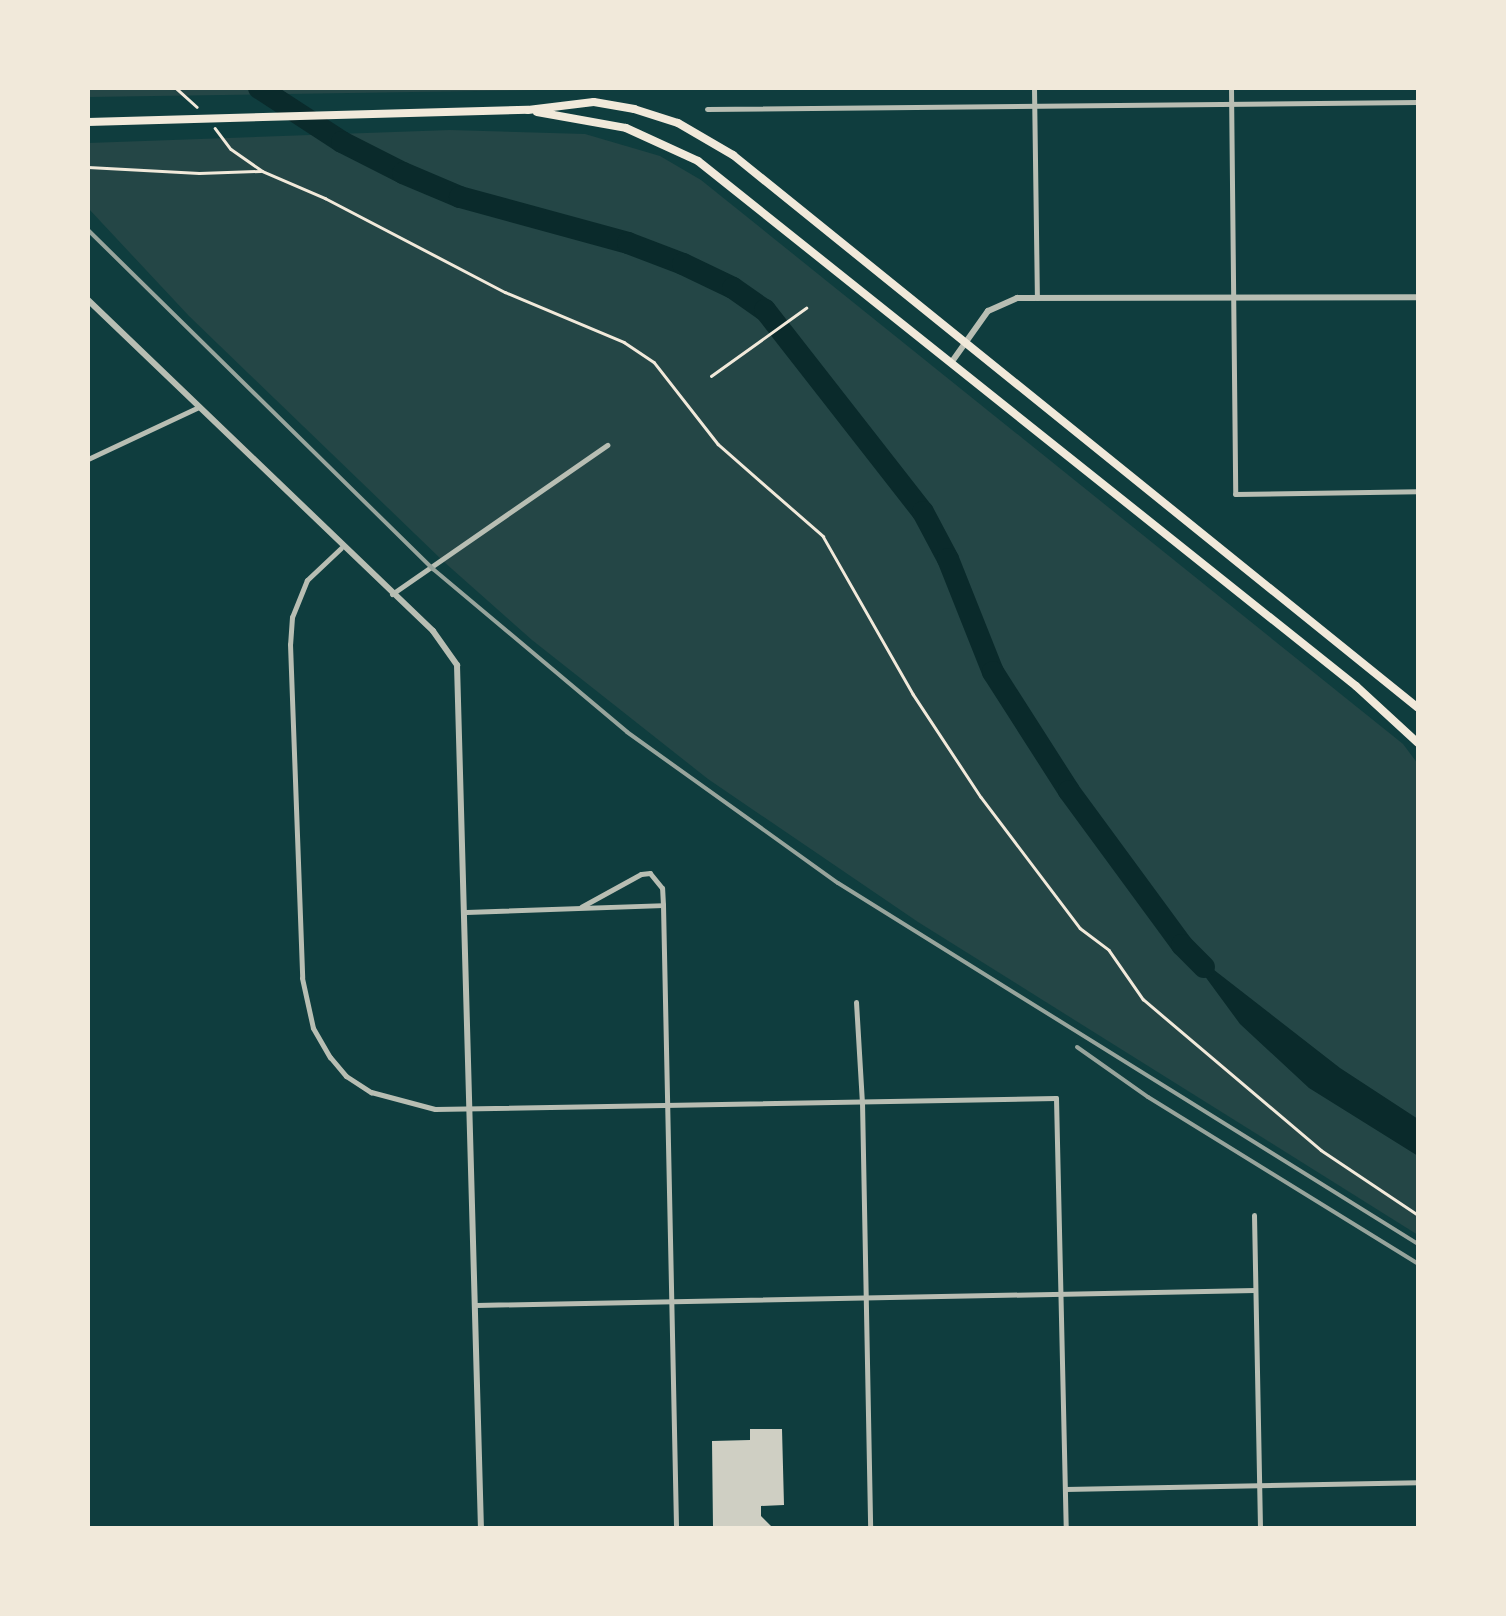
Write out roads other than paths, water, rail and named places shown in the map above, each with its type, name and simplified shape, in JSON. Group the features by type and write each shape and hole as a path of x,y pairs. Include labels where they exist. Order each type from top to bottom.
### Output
{"main road":[{"path":"88,122 434,114 613,104 696,132 734,155 966,340 1418,708"},
{"path":"528,110 626,128 682,151 1356,686 1418,742"}],"street":[{"path":"1034,88 1037,298"},
{"path":"1232,88 1236,494 1418,491"},
{"path":"707,109 1418,102"},
{"path":"951,362 996,304 1037,298 1418,297"},
{"path":"88,300 452,653 460,682 481,1528"},
{"path":"88,459 197,408"},
{"path":"392,594 607,445"},
{"path":"341,548 307,580 292,617 305,1002 312,1028 346,1076 397,1102 471,1109 1056,1098 1066,1528"},
{"path":"582,908 641,874 658,879 663,904 676,1528"},
{"path":"466,912 663,904"},
{"path":"856,1002 862,1102 870,1528"},
{"path":"1254,1215 1260,1528"},
{"path":"476,1305 1255,1290"},
{"path":"1064,1488 1418,1482"}],"waterway":[{"path":"259,88 342,142 403,173 460,197 628,243 733,288 765,310 923,512 948,559 993,672 1069,791 1182,945 1204,967"}],"railway":[{"path":"88,230 433,569 627,732 838,883 1418,1244"},
{"path":"1077,1047 1148,1097 1418,1264"}]}
